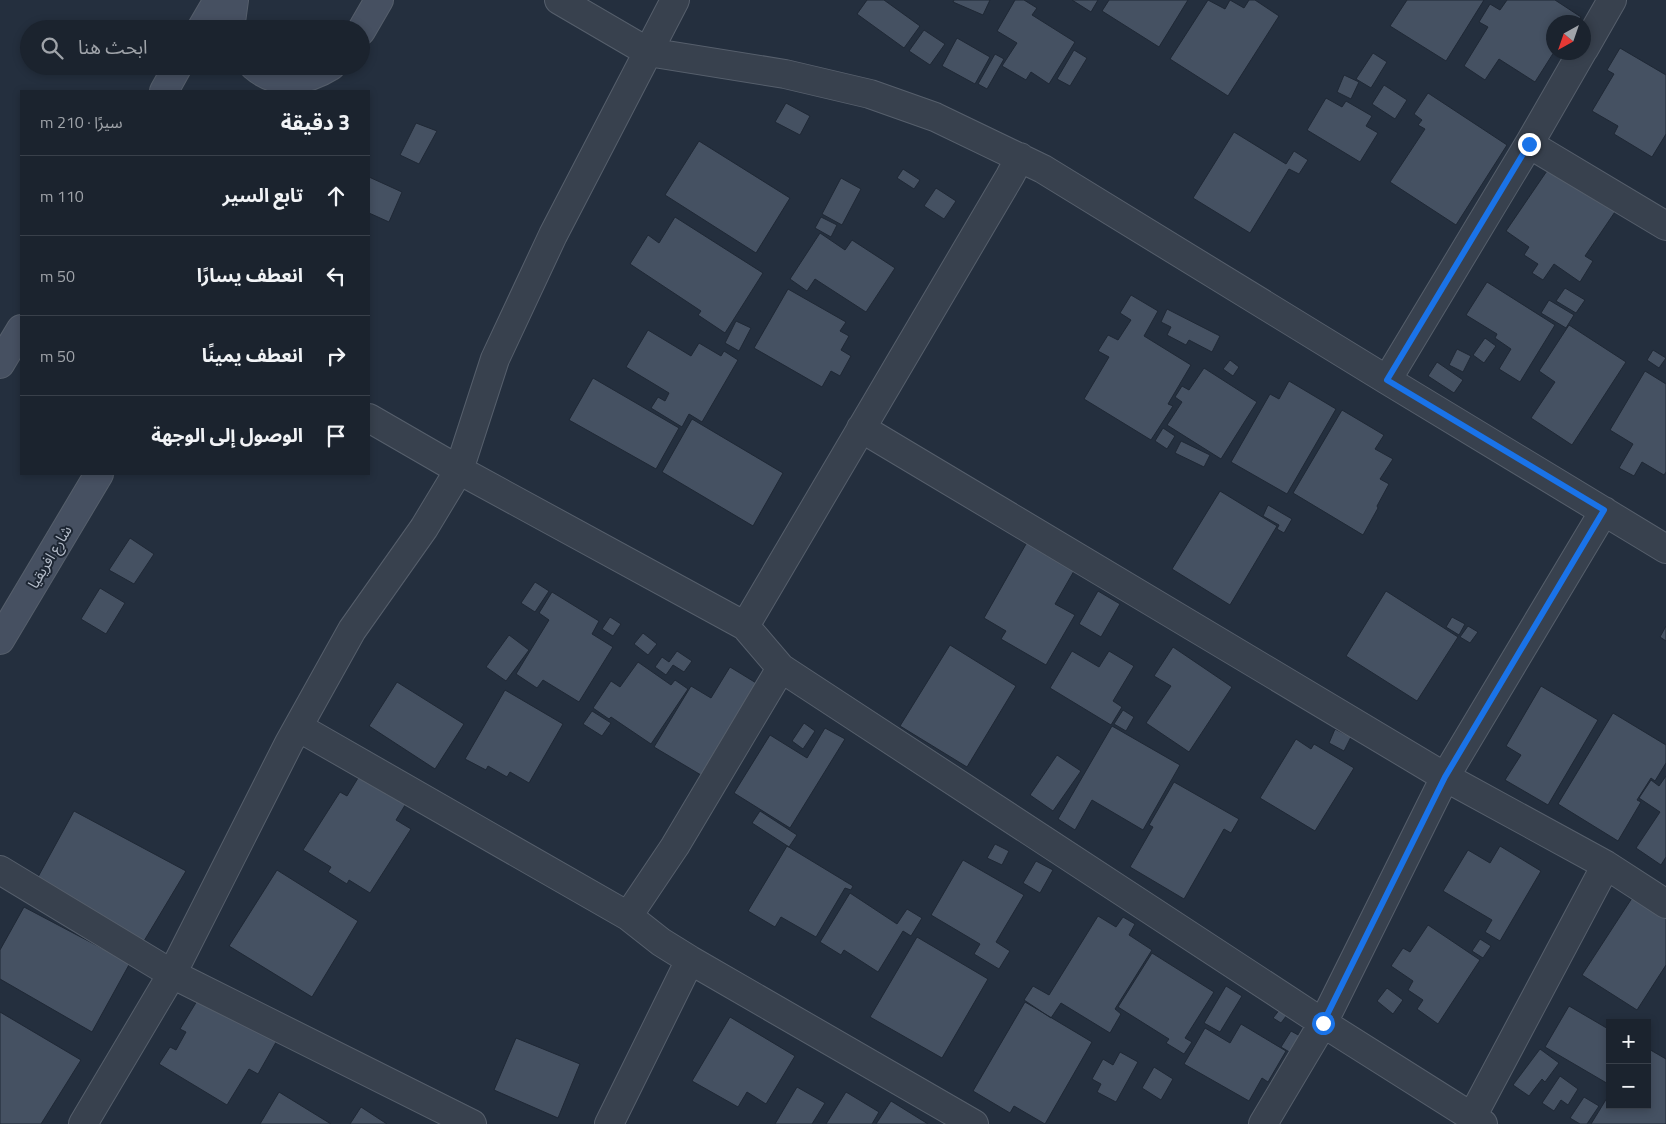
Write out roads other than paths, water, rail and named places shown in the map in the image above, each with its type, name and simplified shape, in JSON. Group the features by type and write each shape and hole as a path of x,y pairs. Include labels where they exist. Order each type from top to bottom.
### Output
{"street":[{"path":"206,20 218,0"},
{"path":"231,20 234,0"},
{"path":"367,20 379,0"},
{"path":"559,0 648,52 785,74 870,94 935,117 1020,157 1043,169 1666,549"},
{"path":"83,1124 172,974 298,727 352,630 424,528 459,470 495,359 553,235 675,0"},
{"path":"1591,37 1612,0"},
{"path":"1387,380 1578,60"},
{"path":"165,90 173,75"},
{"path":"270,75 278,78 297,80 318,75"},
{"path":"327,90 336,75"},
{"path":"1529,144 1666,226"},
{"path":"745,626 1020,157"},
{"path":"0,364 20,331"},
{"path":"370,419 459,470 745,626 781,668 1323,1023 1478,1121 1606,865"},
{"path":"861,428 1445,777 1606,865 1666,904"},
{"name":"شارع افريقيا","path":"0,640 98,475"},
{"path":"1262,1124 1323,1023 1445,777 1604,510"},
{"path":"628,916 675,846 781,668"},
{"path":"298,727 628,916 661,942 690,960 974,1124"},
{"path":"0,870 172,974 472,1124"},
{"path":"609,1124 690,960"}]}
